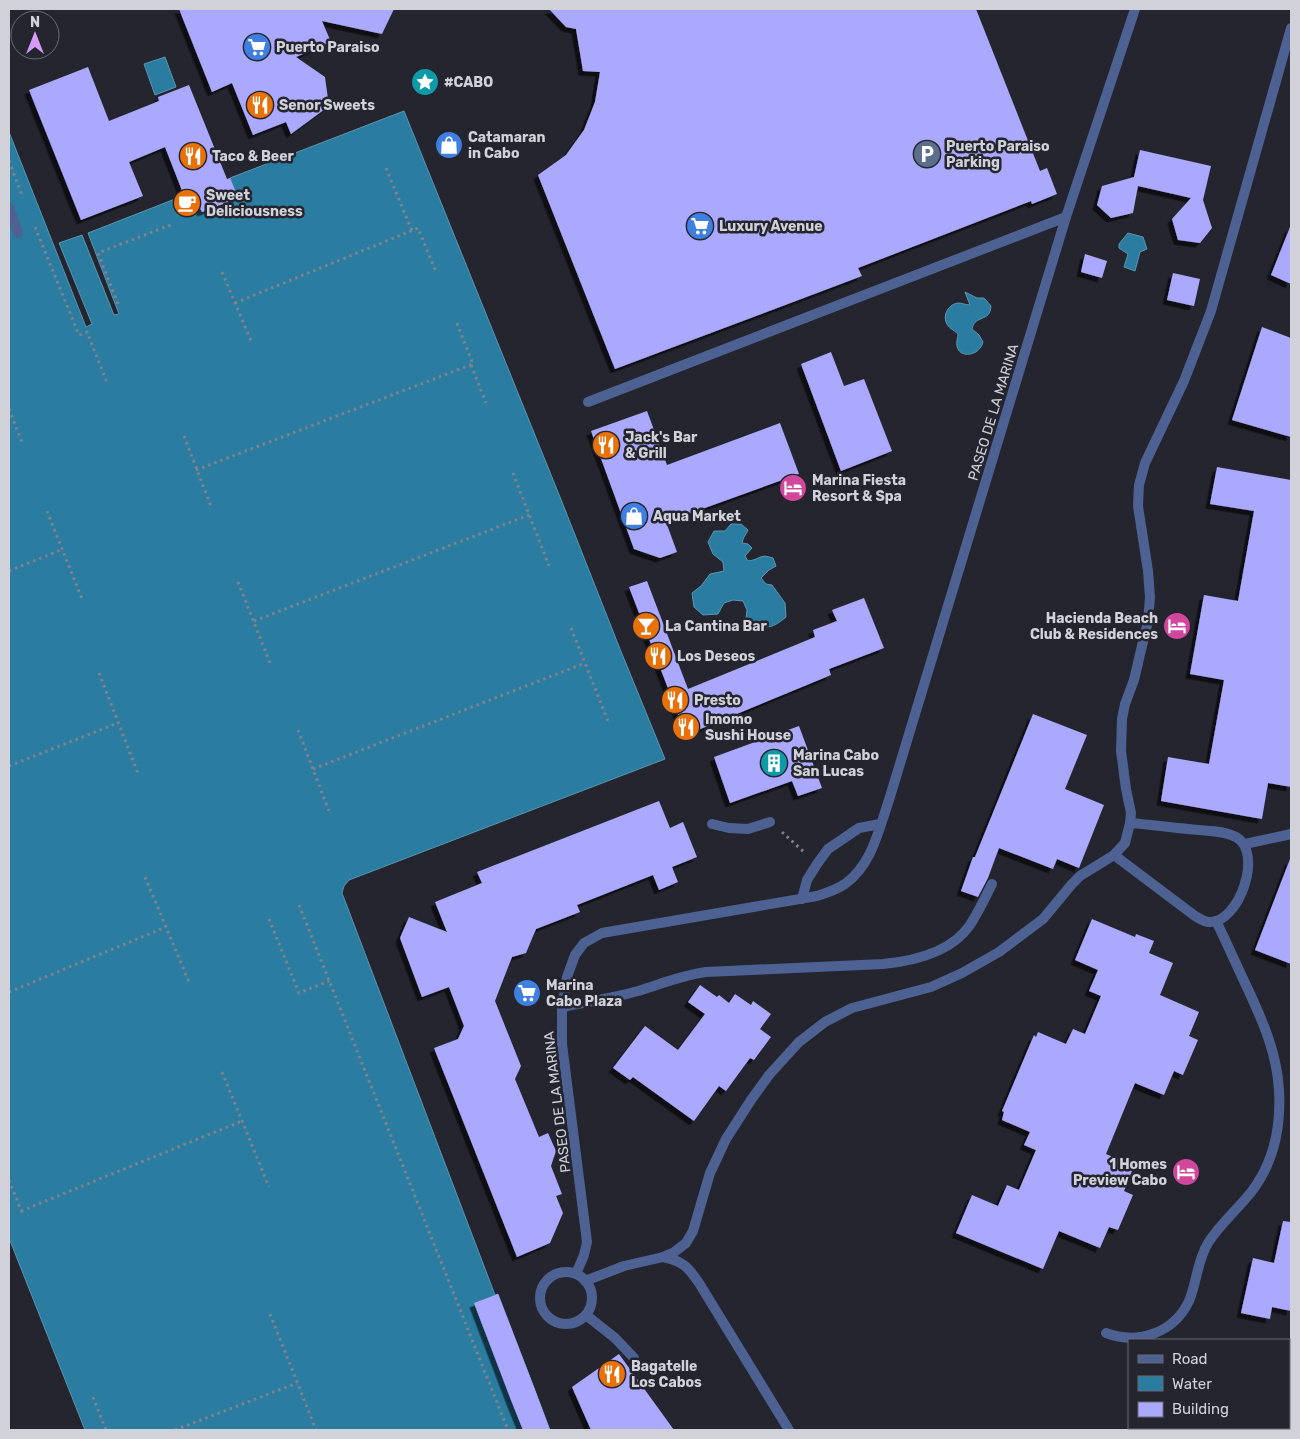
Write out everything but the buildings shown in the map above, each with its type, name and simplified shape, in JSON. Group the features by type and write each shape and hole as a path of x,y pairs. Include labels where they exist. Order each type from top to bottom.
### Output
{"street":[{"name":"PASEO DE LA MARINA","path":"576,1274 584,1255 586,1233 562,1044 562,1007 570,964 584,943 610,931 802,899 830,892 846,883 863,864 869,854 880,824 1066,216 1135,9"},
{"path":"586,1281 624,1266 664,1257 680,1248 690,1237 696,1224 710,1174 726,1139 769,1075 798,1042 825,1022 852,1008 931,987 962,973 999,952 1043,919 1080,876 1114,855 1125,843 1130,823 1130,813 1121,751 1122,719 1146,633 1150,597 1138,506 1140,480 1184,381 1211,311 1291,28"},
{"path":"9,208 18,233"},
{"path":"588,402 1066,216"},
{"path":"712,824 729,828 748,829 770,822"},
{"path":"1114,855 1195,916 1206,922 1216,921 1229,912 1243,890 1247,877 1247,850 1237,837 1226,833 1130,823"},
{"path":"802,899 807,880 828,849 859,828 880,824"},
{"path":"1244,844 1291,834"},
{"path":"562,1007 622,995 680,977 706,972 883,964 909,961 937,951 958,938 970,926 992,884"},
{"path":"1106,1333 1122,1337 1139,1338 1160,1331 1175,1320 1189,1301 1199,1262 1210,1240 1260,1179 1273,1150 1277,1135 1280,1105 1275,1058 1260,1016 1216,921"},
{"path":"664,1257 680,1262 690,1269 789,1430"},
{"path":"560,1273 572,1273 586,1281 590,1287 592,1298 586,1315 578,1322 570,1324 556,1323 550,1319 541,1307 540,1296 541,1289 550,1277 560,1273"},
{"path":"586,1315 615,1338 634,1358"}],"path":[{"path":"9,161 24,198"},
{"path":"386,168 412,231"},
{"path":"118,304 98,253 173,224"},
{"path":"34,225 78,335 87,332 108,384"},
{"path":"235,303 418,228 436,272"},
{"path":"222,272 251,341"},
{"path":"456,322 486,403"},
{"path":"196,470 471,364"},
{"path":"9,409 23,445"},
{"path":"184,436 212,510"},
{"path":"513,473 549,566"},
{"path":"47,511 82,600"},
{"path":"254,621 529,515"},
{"path":"9,571 62,550"},
{"path":"238,582 270,663"},
{"path":"571,628 608,721"},
{"path":"313,769 585,663"},
{"path":"99,673 140,776"},
{"path":"9,766 118,723"},
{"path":"298,730 329,811"},
{"path":"770,822 817,864"},
{"path":"145,877 189,982"},
{"path":"299,906 508,1430"},
{"path":"270,919 299,993 329,981"},
{"path":"9,992 166,927"},
{"path":"222,1072 270,1187"},
{"path":"9,1180 22,1213 242,1121"},
{"path":"270,1314 316,1430"},
{"path":"175,1430 297,1383"},
{"path":"93,1397 106,1430"}],"water":[{"path":"165,57 176,87 155,95 144,64"},
{"path":"404,111 665,759 349,880 344,886 342,893 495,1295 498,1294 550,1430 85,1430 9,1238 9,132 86,327 92,324 59,243 82,235 114,315 119,314 88,233 175,199 181,215 200,208 202,212 238,199 230,178"},
{"path":"1128,233 1143,237 1147,249 1140,252 1135,271 1124,267 1128,254 1119,248 1119,244"},
{"path":"965,292 977,298 984,298 991,306 988,315 974,324 972,329 983,342 978,350 970,354 961,353 957,345 958,334 948,326 945,319 949,307 952,305 958,303 970,305"},
{"path":"731,524 741,524 748,530 742,543 748,544 752,548 745,556 748,561 762,556 773,558 776,566 761,578 766,584 772,585 785,603 786,617 776,624 762,627 746,619 747,610 743,601 733,600 724,603 718,614 703,615 694,607 692,593 701,586 710,574 724,571 723,562 713,554 708,542 714,531 725,531"}],"place":[{"name":"Puerto Paraiso","path":"257,47"},
{"name":"#CABO","path":"425,82"},
{"name":"Senor Sweets","path":"260,105"},
{"name":"Catamaran in Cabo","path":"449,145"},
{"name":"Puerto Paraiso Parking","path":"927,154"},
{"name":"Taco & Beer","path":"193,156"},
{"name":"Sweet Deliciousness","path":"187,203"},
{"name":"Luxury Avenue","path":"700,226"},
{"name":"Jack's Bar & Grill","path":"606,445"},
{"name":"Marina Fiesta Resort & Spa","path":"793,488"},
{"name":"Aqua Market","path":"634,516"},
{"name":"La Cantina Bar","path":"646,626"},
{"name":"Hacienda Beach Club & Residences","path":"1177,626"},
{"name":"Los Deseos","path":"658,656"},
{"name":"Presto","path":"675,700"},
{"name":"Imomo Sushi House","path":"686,727"},
{"name":"Marina Cabo San Lucas","path":"774,763"},
{"name":"Marina Cabo Plaza","path":"527,993"},
{"name":"1 Homes Preview Cabo","path":"1186,1172"},
{"name":"Bagatelle Los Cabos","path":"612,1374"}]}
